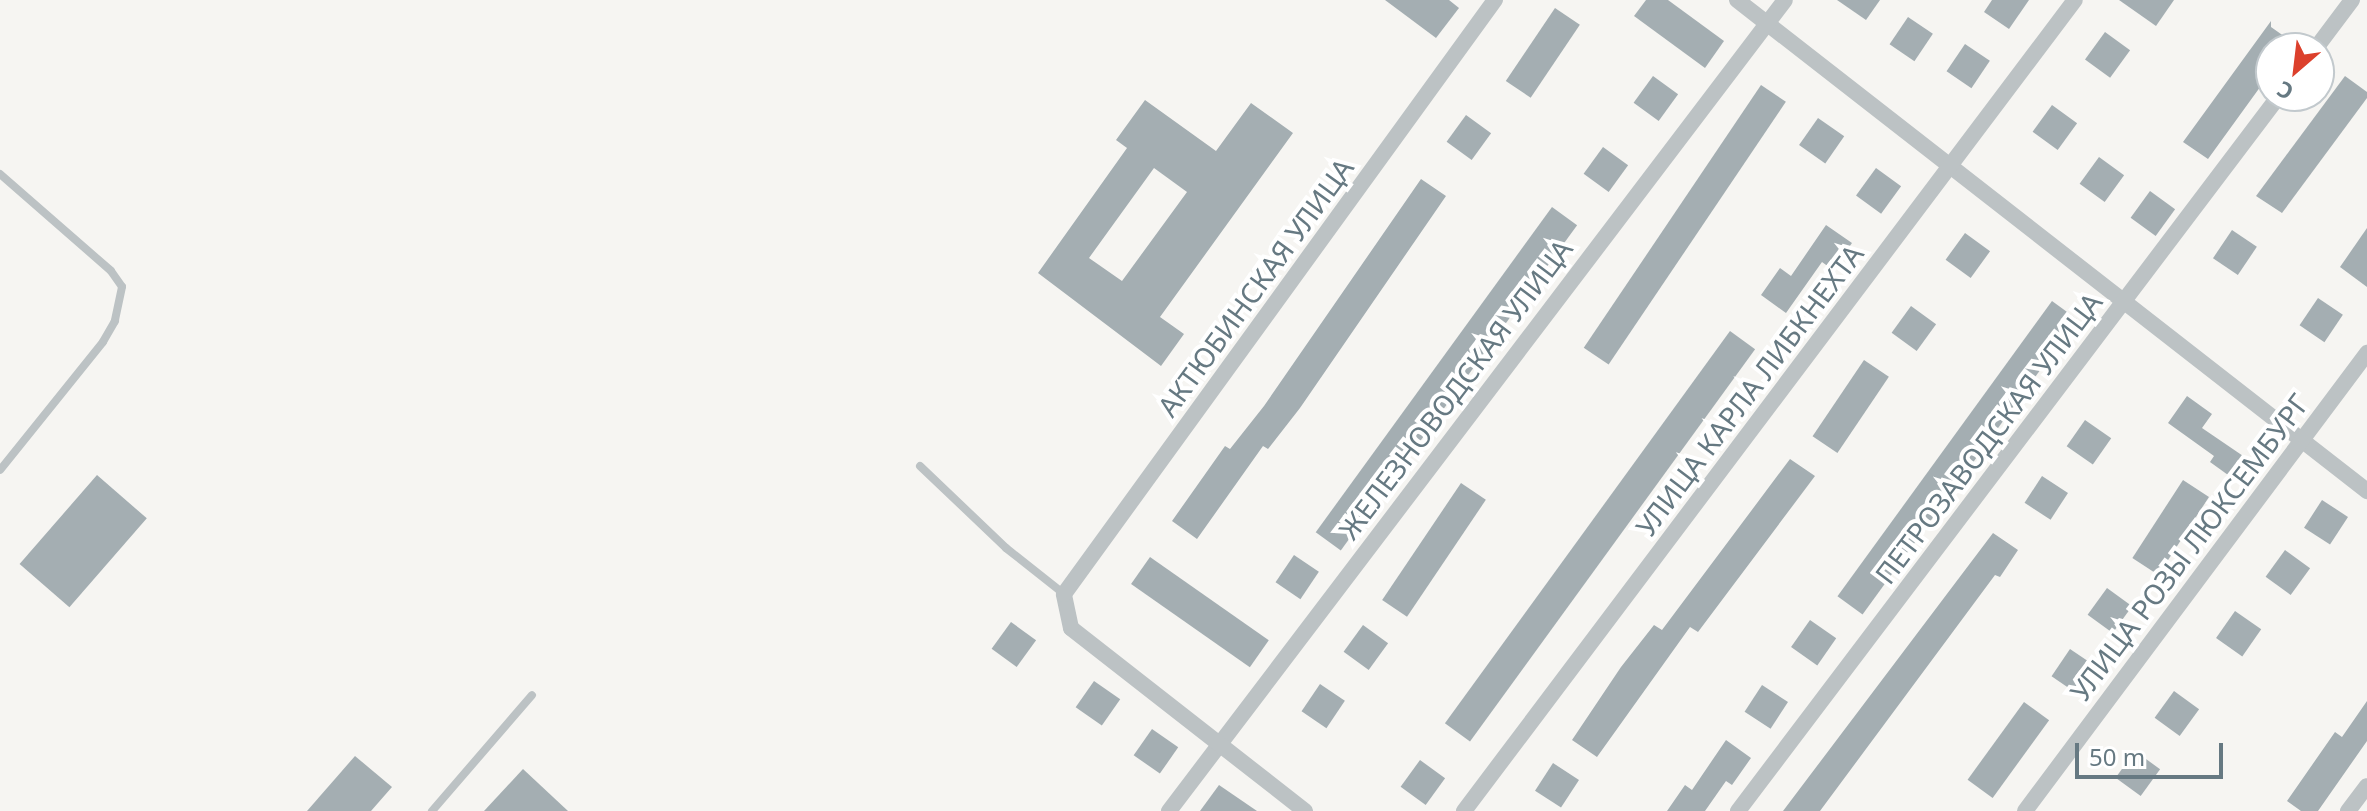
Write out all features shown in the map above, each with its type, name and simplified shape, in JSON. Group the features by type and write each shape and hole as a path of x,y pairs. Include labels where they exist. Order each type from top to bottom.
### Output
{"street":[{"name":"АКТЮБИНСКАЯ УЛИЦА","path":"1063,600 1495,0"},
{"path":"1737,0 2126,299 2300,442 2367,491"},
{"name":"ЖЕЛЕЗНОВОДСКАЯ УЛИЦА","path":"1169,811 1216,744 1785,0"},
{"name":"УЛИЦА КАРЛА ЛИБКНЕХТА","path":"1464,811 2075,0"},
{"path":"2328,32 2352,0"},
{"name":"ПЕТРОЗАВОДСКАЯ УЛИЦА","path":"1738,811 2267,112"},
{"name":"УЛИЦА РОЗЫ ЛЮКСЕМБУРГ","path":"2025,811 2367,353"},
{"path":"1063,600 1071,628 1305,811"},
{"path":"2348,811 2367,786"}],"lane":[{"path":"0,174 111,271 122,287 115,321 103,342 0,470"},
{"path":"920,466 1063,600"},
{"path":"432,811 532,695"}],"building":[{"path":"1385,0 1449,0 1459,8 1436,38"},
{"path":"1646,0 1668,0 1724,41 1705,68 1634,16"},
{"path":"1837,0 1880,0 1866,20"},
{"path":"1992,0 2029,0 2009,29 1984,12"},
{"path":"2119,0 2174,0 2156,26"},
{"path":"1555,8 1580,25 1531,98 1506,81"},
{"path":"1908,17 1933,34 1914,61 1890,44"},
{"path":"2271,21 2271,27 2278,32 2263,32"},
{"path":"2105,32 2130,50 2110,78 2085,60"},
{"path":"2255,43 2255,94 2208,159 2183,142"},
{"path":"1965,44 1990,61 1971,88 1947,71"},
{"path":"1653,76 1678,94 1659,121 1634,103"},
{"path":"2345,76 2367,92 2367,98 2282,213 2256,196 2318,112 2335,112 2335,89"},
{"path":"1761,85 1786,102 1609,365 1584,348"},
{"path":"1145,100 1216,151 1251,103 1293,133 1160,317 1184,334 1161,366 1038,273 1127,148 1116,140","holes":["1154,168 1187,192 1122,281 1089,258"]},
{"path":"2052,105 2077,123 2058,150 2033,132"},
{"path":"1466,115 1491,133 1472,160 1447,142"},
{"path":"1818,118 1844,136 1825,163 1799,145"},
{"path":"1603,147 1628,165 1609,192 1584,174"},
{"path":"2099,157 2124,175 2105,202 2080,184"},
{"path":"1876,168 1901,186 1881,214 1856,196"},
{"path":"1421,179 1446,196 1300,408 1268,449 1263,446 1197,539 1172,521 1225,446 1230,449 1264,406"},
{"path":"2150,191 2175,209 2156,236 2131,218"},
{"path":"1552,207 1577,225 1341,550 1316,532"},
{"path":"1826,225 1852,243 1833,270 1822,262 1786,313 1761,295 1780,268 1791,276"},
{"path":"2367,228 2367,287 2340,267"},
{"path":"2232,230 2257,247 2238,275 2213,258"},
{"path":"1965,233 1990,251 1971,278 1946,260"},
{"path":"2318,298 2343,315 2324,342 2300,325"},
{"path":"2052,301 2077,319 1863,615 1837,596"},
{"path":"1911,306 1936,324 1917,351 1892,333"},
{"path":"1730,331 1755,349 1470,742 1445,723"},
{"path":"1864,360 1889,377 1837,453 1813,436"},
{"path":"2187,396 2212,414 2202,428 2249,460 2235,480 2210,462 2214,456 2168,423"},
{"path":"2085,420 2111,438 2093,465 2067,446"},
{"path":"1790,459 1815,476 1698,632 1690,627 1597,757 1572,740 1621,667 1654,625 1662,630"},
{"path":"97,475 147,518 69,607 20,564"},
{"path":"2042,476 2068,493 2051,520 2025,503"},
{"path":"2183,480 2209,497 2158,575 2132,558"},
{"path":"1461,483 1486,500 1407,617 1382,600"},
{"path":"2322,500 2348,517 2330,545 2304,528"},
{"path":"1993,533 2018,550 2000,577 1995,575 1820,811 1783,811"},
{"path":"2285,550 2310,568 2291,595 2266,577"},
{"path":"1294,555 1319,572 1300,599 1276,582"},
{"path":"1150,557 1269,640 1250,667 1131,584"},
{"path":"2107,588 2132,606 2113,633 2088,615"},
{"path":"2235,611 2261,629 2242,656 2216,638"},
{"path":"1810,620 1836,638 1817,665 1791,647"},
{"path":"1011,622 1036,640 1017,667 992,649"},
{"path":"1363,625 1388,643 1369,670 1344,652"},
{"path":"2070,649 2095,666 2076,693 2052,676"},
{"path":"1094,681 1120,699 1102,726 1076,707"},
{"path":"1320,684 1345,701 1326,728 1302,711"},
{"path":"1762,685 1788,702 1771,729 1745,712"},
{"path":"2174,691 2199,709 2180,736 2155,718"},
{"path":"2367,701 2367,741 2318,811 2301,811 2287,801 2335,732 2342,737"},
{"path":"2024,702 2049,720 1993,798 1968,780"},
{"path":"1152,729 1178,747 1160,774 1134,755"},
{"path":"1726,740 1751,758 1732,785 1726,781 1705,811 1667,811 1685,785 1692,790"},
{"path":"2135,751 2160,769 2141,796 2116,778"},
{"path":"355,756 392,787 371,811 307,811"},
{"path":"1420,760 1445,778 1426,805 1401,787"},
{"path":"1553,763 1579,780 1561,808 1535,791"},
{"path":"523,769 568,811 484,811"},
{"path":"1219,785 1257,811 1200,811"}]}
